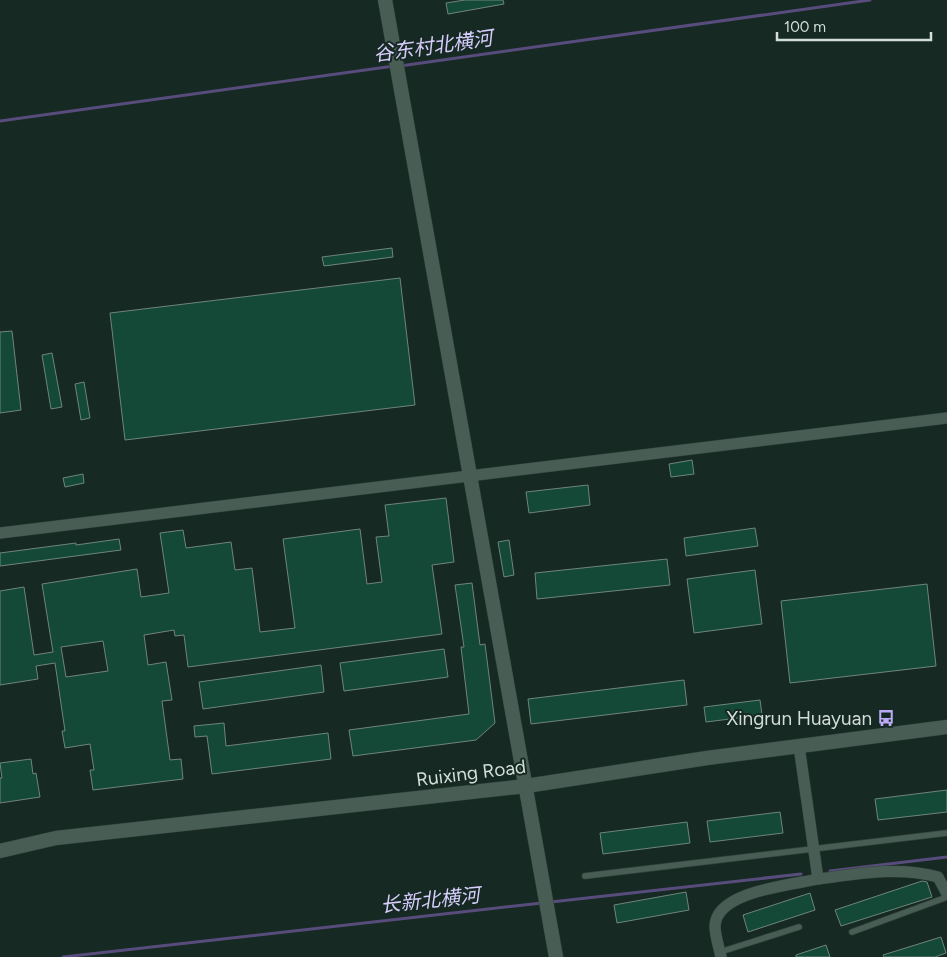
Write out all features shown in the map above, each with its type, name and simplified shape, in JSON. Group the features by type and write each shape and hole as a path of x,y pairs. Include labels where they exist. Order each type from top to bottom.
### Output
{"street":[{"path":"386,0 469,476 556,957"},
{"path":"0,532 947,418"},
{"name":"Ruixing Road","path":"0,851 56,838 526,786 799,746 947,727"},
{"path":"799,746 818,879"},
{"path":"721,954 715,926 719,913 726,904 745,895 818,879 898,870 921,872 938,877 947,896"}],"lane":[{"path":"585,876 947,833"},
{"path":"852,932 947,896"},
{"path":"721,954 799,927"}],"building":[{"path":"465,0 503,0 504,4 448,14 446,3"},
{"path":"392,248 393,257 324,266 322,257"},
{"path":"400,278 415,405 125,440 110,313"},
{"path":"12,331 21,410 0,413 0,332"},
{"path":"52,353 62,407 51,409 42,355"},
{"path":"84,382 90,418 81,420 75,384"},
{"path":"692,460 694,474 671,477 669,464"},
{"path":"83,474 84,483 65,487 63,478"},
{"path":"588,485 590,505 529,513 526,492"},
{"path":"446,498 454,562 432,565 442,634 188,667 184,635 175,636 174,630 144,635 148,665 166,662 172,700 162,701 170,760 181,759 183,779 93,790 90,770 94,770 90,744 65,748 62,731 65,731 55,663 36,666 38,679 0,685 0,591 24,587 34,655 53,652 42,584 137,569 141,597 169,593 160,533 183,530 186,548 231,542 235,570 252,568 260,632 295,628 283,539 360,529 367,584 382,582 376,537 389,536 385,505","holes":["103,641 108,671 66,677 61,647"]},
{"path":"755,528 758,546 686,556 684,538"},
{"path":"119,539 121,550 0,566 0,553"},
{"path":"509,540 514,575 504,577 498,542"},
{"path":"667,559 670,585 537,599 535,573"},
{"path":"755,570 762,624 694,633 687,579"},
{"path":"472,583 480,645 485,644 495,723 476,740 353,756 349,730 469,714 461,647 464,647 455,585"},
{"path":"927,584 936,666 790,683 781,601"},
{"path":"444,649 448,677 344,691 340,663"},
{"path":"321,665 324,692 203,709 199,682"},
{"path":"684,680 687,705 531,724 528,699"},
{"path":"760,700 762,715 706,722 704,707"},
{"path":"224,723 226,746 328,733 331,759 212,774 207,736 195,737 194,726"},
{"path":"31,759 33,774 36,773 40,797 0,803 0,778 2,778 0,763"},
{"path":"947,790 947,812 878,820 875,799"},
{"path":"780,812 783,833 710,842 707,821"},
{"path":"687,822 690,843 603,854 600,833"},
{"path":"922,881 927,882 932,897 841,926 835,910"},
{"path":"686,892 689,910 617,923 614,905"},
{"path":"810,893 815,910 748,932 743,915"},
{"path":"941,937 946,953 935,957 884,957 883,955"},
{"path":"826,945 830,957 796,957 796,955"}],"waterway":[{"name":"谷东村北横河","path":"400,66 870,0"},
{"name":"谷东村北横河","path":"0,121 394,66"},
{"name":"长新北横河","path":"830,871 947,857"},
{"name":"长新北横河","path":"551,902 801,874"},
{"name":"长新北横河","path":"63,957 542,903"}],"place":[{"name":"Xingrun Huayuan","path":"886,718"}]}
